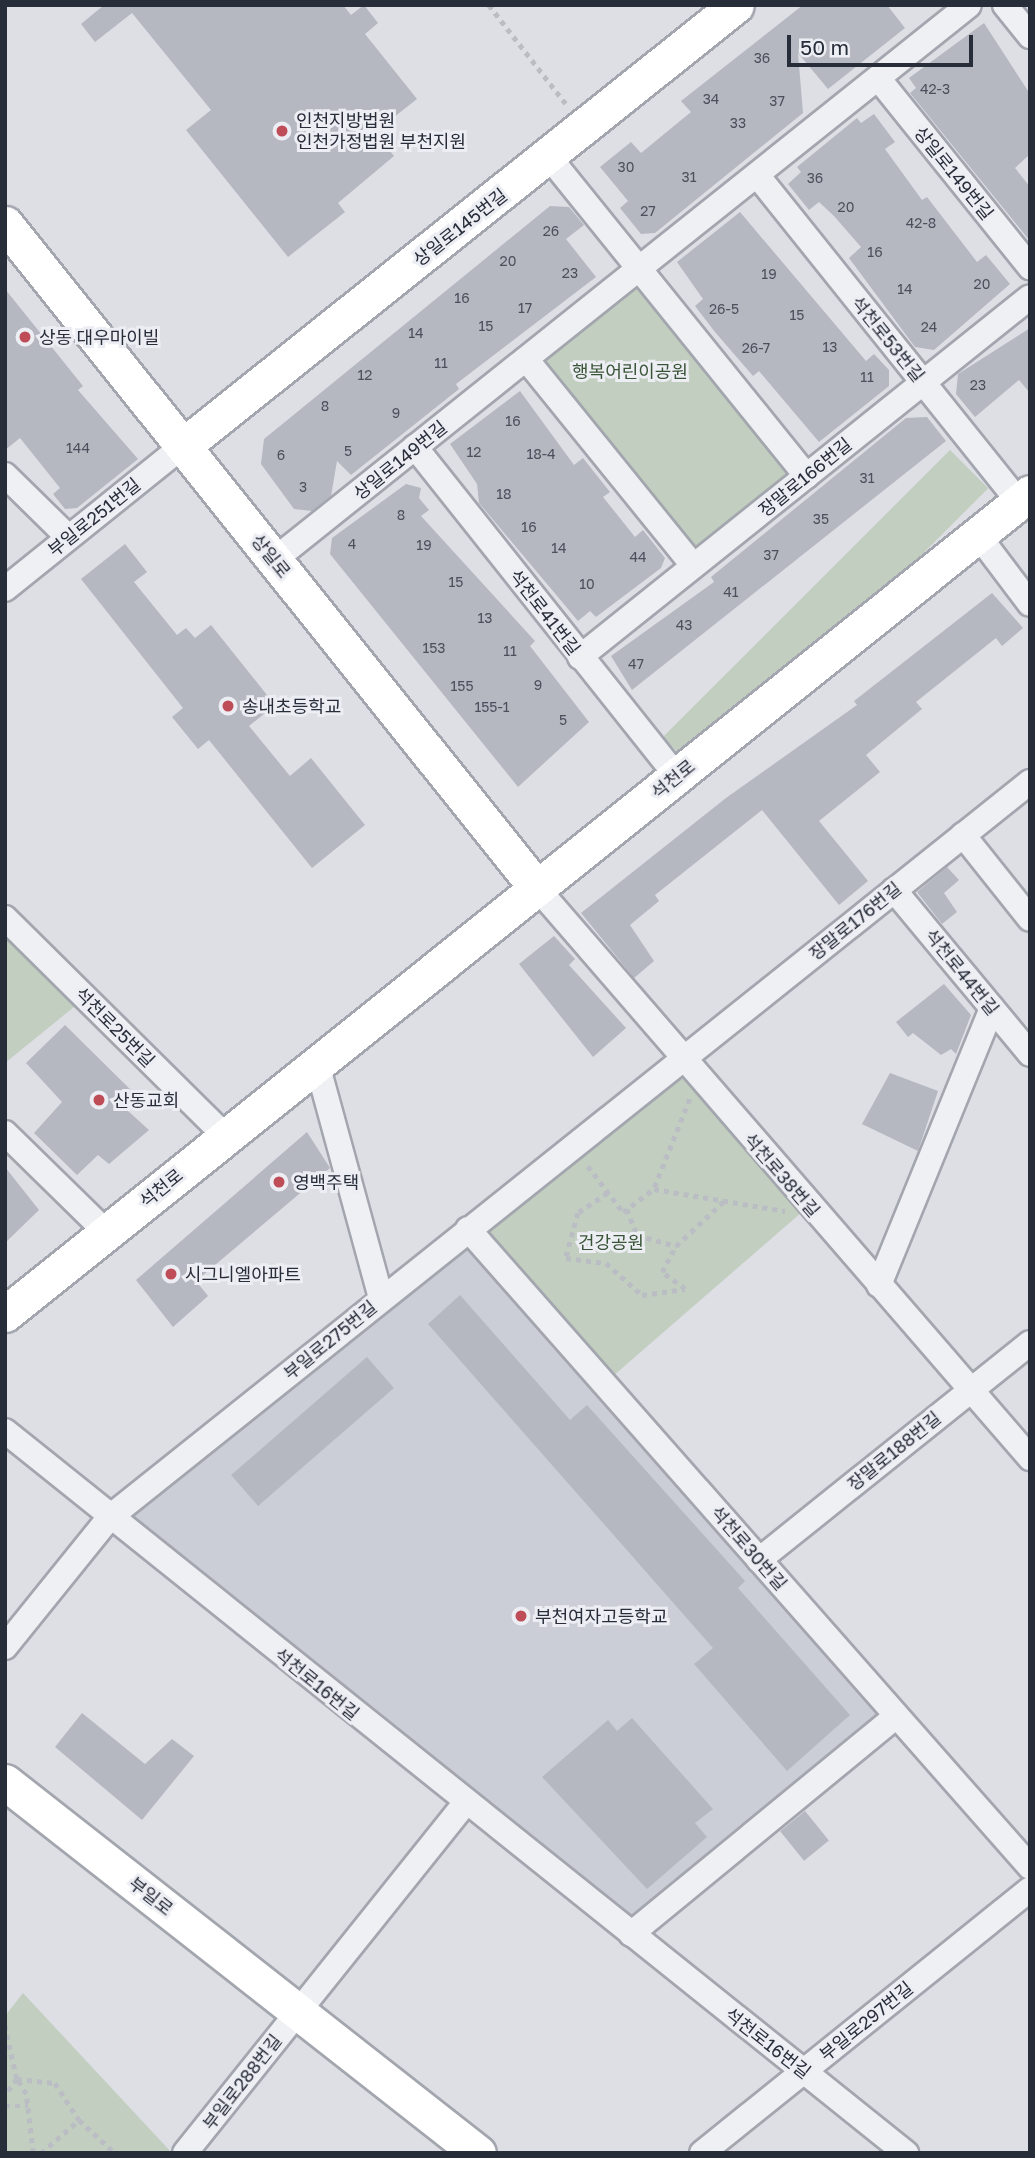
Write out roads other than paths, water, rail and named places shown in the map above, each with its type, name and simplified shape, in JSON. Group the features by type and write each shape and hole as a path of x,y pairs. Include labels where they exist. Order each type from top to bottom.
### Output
{"street":[{"name":"상일로145번길","path":"183,446 549,157 736,5"},
{"name":"상일로149번길","path":"274,560 969,5"},
{"path":"1005,5 1030,36"},
{"name":"상일로149번길","path":"878,78 1030,267"},
{"path":"549,157 642,267 806,476"},
{"name":"석천로53번길","path":"757,175 923,383 1024,498"},
{"name":"상일로","path":"5,225 537,888"},
{"name":"장말로166번길","path":"580,657 1030,297"},
{"path":"526,359 693,565"},
{"name":"부일로251번길","path":"5,589 183,446"},
{"name":"석천로41번길","path":"415,447 677,776"},
{"path":"5,475 68,537"},
{"name":"석천로","path":"5,1314 1024,498"},
{"path":"978,535 1030,604"},
{"name":"장말로176번길","path":"681,1060 1030,782"},
{"path":"963,835 1030,919"},
{"name":"석천로38번길","path":"537,888 681,1060 1030,1458"},
{"name":"석천로44번길","path":"894,890 1030,1054"},
{"name":"석천로25번길","path":"5,918 226,1137"},
{"path":"879,1285 992,1008"},
{"name":"부일로275번길","path":"5,1647 110,1517 681,1060"},
{"path":"317,1063 381,1298"},
{"path":"5,1133 106,1232"},
{"name":"석천로30번길","path":"468,1229 1030,1867"},
{"name":"장말로188번길","path":"759,1560 1030,1343"},
{"name":"석천로16번길","path":"5,1431 465,1803 906,2153"},
{"path":"631,1934 896,1716"},
{"name":"부일로","path":"5,1782 478,2153"},
{"path":"298,2010 465,1803"},
{"name":"부일로297번길","path":"702,2153 1030,1889"},
{"name":"부일로288번길","path":"186,2153 298,2010"}],"place":[{"name":"인천지방법원 인천가정법원 부천지원","path":"282,131"},
{"name":"상동 대우마이빌","path":"25,337"},
{"name":"송내초등학교","path":"228,706"},
{"name":"산동교회","path":"99,1100"},
{"name":"영백주택","path":"279,1182"},
{"name":"시그니엘아파트","path":"171,1274"},
{"name":"부천여자고등학교","path":"521,1616"}],"park label":[{"name":"행복어린이공원","path":"630,371"},
{"name":"건강공원","path":"611,1242"}]}
